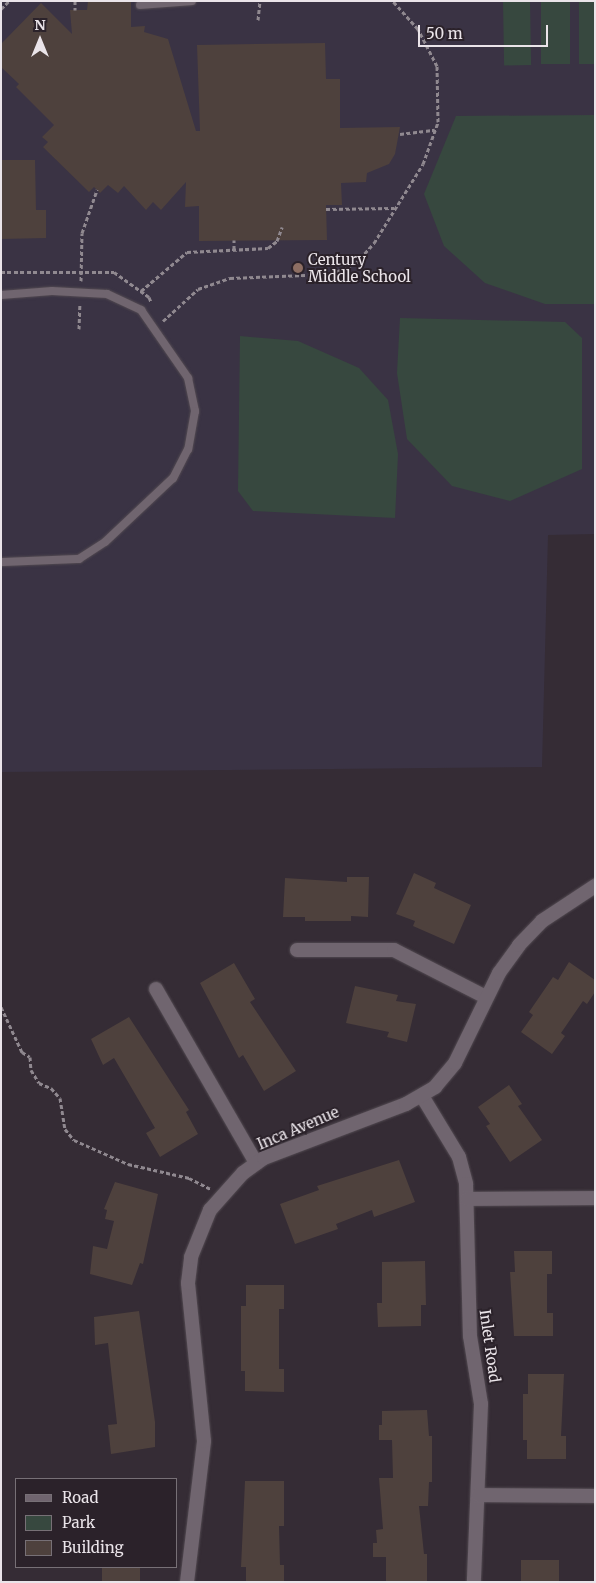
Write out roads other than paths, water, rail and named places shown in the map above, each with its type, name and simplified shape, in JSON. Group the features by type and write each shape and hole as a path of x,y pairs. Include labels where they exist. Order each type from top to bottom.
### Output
{"street":[{"name":"Inca Avenue","path":"187,1582 204,1441 188,1283 198,1235 221,1196 256,1164 287,1147 422,1096 446,1076 455,1063 486,997 519,945 542,921 595,886"},
{"path":"297,950 394,950 486,997"},
{"path":"156,989 256,1164"},
{"name":"Inlet Road","path":"422,1096 459,1157 468,1199 470,1336 481,1404 474,1582"},
{"path":"468,1199 595,1198"},
{"path":"478,1495 595,1496"}],"lane":[{"path":"140,5 192,1"},
{"path":"1,294 80,292 107,294 141,310 188,378 194,411 188,449 173,478 105,542 79,559 1,562"}],"place":[{"name":"Century Middle School","path":"298,268"}]}
